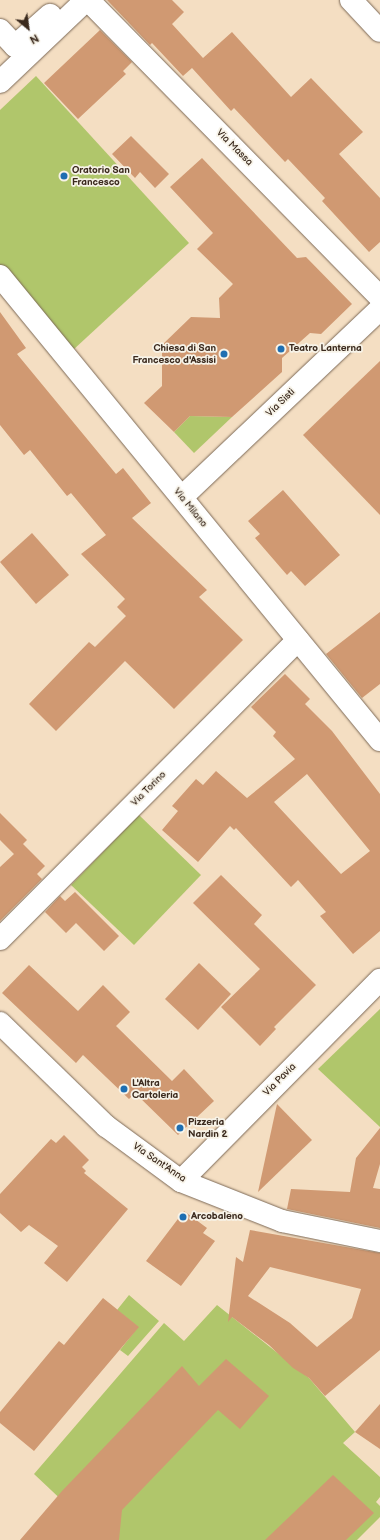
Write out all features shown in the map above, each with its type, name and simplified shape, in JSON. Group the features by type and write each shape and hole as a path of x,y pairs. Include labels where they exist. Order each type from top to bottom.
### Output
{"street":[{"path":"0,30 15,46 66,0"},
{"path":"0,82 87,0"},
{"name":"Via Massa","path":"87,0 380,297"},
{"path":"350,0 380,31"},
{"name":"Via Milano","path":"0,276 380,740"},
{"name":"Via Sisti","path":"182,497 380,310"},
{"name":"Via Torino","path":"0,939 298,640"},
{"name":"Via Pavia","path":"181,1181 380,980"},
{"name":"Via Sant'Anna","path":"0,1023 106,1126 181,1181 282,1221 380,1241"}],"green space":[{"name":"Oratorio San Francesco","path":"36,76 189,243 73,350 0,265 0,110"},
{"path":"190,416 232,417 194,453 174,432"},
{"path":"139,815 201,875 134,945 71,885"},
{"path":"380,1009 380,1127 318,1069"},
{"path":"129,1295 159,1321 128,1356 120,1350 138,1327 117,1310"},
{"path":"217,1305 309,1378 355,1432 343,1443 380,1477 380,1497 376,1502 380,1506 380,1517 357,1540 104,1540 34,1474 164,1323 184,1341"}],"building":[{"path":"107,0 172,0 184,12 172,24 203,58 232,32 291,97 311,78 363,132 339,154 380,198 380,242 369,252 322,201 325,198 288,159 285,162 234,108 231,111 192,68 183,76 152,43 150,45"},
{"path":"100,30 132,62 123,71 126,74 78,119 44,83"},
{"path":"131,136 169,174 155,188 140,172 135,178 112,154"},
{"path":"202,158 297,258 306,257 352,304 321,334 310,333 282,358 282,372 232,417 190,416 174,432 144,403 162,386 162,345 191,317 220,318 219,298 233,284 197,249 213,233 170,187"},
{"path":"0,312 26,348 17,354 116,474 123,468 151,503 132,518 207,590 199,597 243,640 174,709 125,661 56,731 29,704 89,642 95,647 126,616 117,607 125,599 81,554 106,535 71,493 67,496 30,450 24,455 0,425"},
{"path":"380,361 380,515 303,435"},
{"path":"283,490 340,555 305,586 291,571 287,575 255,538 260,534 248,521"},
{"path":"32,533 69,575 36,604 0,562"},
{"path":"380,612 380,684 362,698 326,654"},
{"path":"285,674 310,699 305,704 332,731 380,794 380,931 353,954 320,916 326,912 298,880 291,887 236,828 234,830 230,826 198,862 162,830 178,811 172,806 196,779 203,785 216,771 247,798 295,759 273,736 276,732 251,707","holes":["307,774 370,851 341,874 274,802"]},
{"path":"0,813 27,840 23,844 45,866 37,874 42,879 0,921 0,867 14,854 0,840"},
{"path":"221,875 262,915 254,924 316,985 274,1027 276,1029 260,1046 221,1007 260,969 193,903"},
{"path":"75,892 119,936 104,951 76,923 66,933 45,912 60,896 65,901"},
{"path":"199,963 231,994 198,1030 165,999"},
{"path":"29,965 78,1011 103,985 130,1012 116,1026 172,1081 184,1069 214,1101 178,1135 135,1093 129,1099 83,1055 76,1063 2,993"},
{"path":"277,1104 312,1140 258,1192"},
{"path":"380,1128 380,1164 373,1188 380,1189 380,1228 287,1209 291,1189 350,1192 356,1158"},
{"path":"64,1135 89,1160 82,1167 86,1171 84,1173 128,1209 67,1282 44,1263 58,1246 29,1225 21,1232 0,1213 0,1194 51,1139 56,1143"},
{"path":"184,1211 207,1228 203,1233 215,1241 181,1286 146,1261"},
{"path":"250,1230 380,1253 380,1350 325,1396 309,1378 293,1368 269,1345 232,1317 228,1322 236,1257 243,1262","holes":["270,1267 361,1289 352,1318 317,1347 290,1323 248,1296"]},
{"path":"103,1298 139,1327 34,1451 0,1423 0,1412 59,1341 64,1345"},
{"path":"226,1359 269,1396 240,1429 218,1410 122,1510 119,1540 20,1540 62,1491 182,1366 199,1386"},
{"path":"380,1404 380,1449 355,1432"},
{"path":"333,1475 374,1513 346,1540 265,1540"}],"place":[{"name":"Oratorio San Francesco","path":"64,176"},
{"name":"Teatro Lanterna","path":"281,349"},
{"name":"Chiesa di San Francesco d'Assisi","path":"224,354"},
{"name":"L'Altra Cartoleria","path":"124,1089"},
{"name":"Pizzeria Nardin 2","path":"180,1128"},
{"name":"Arcobaleno","path":"183,1217"}]}
